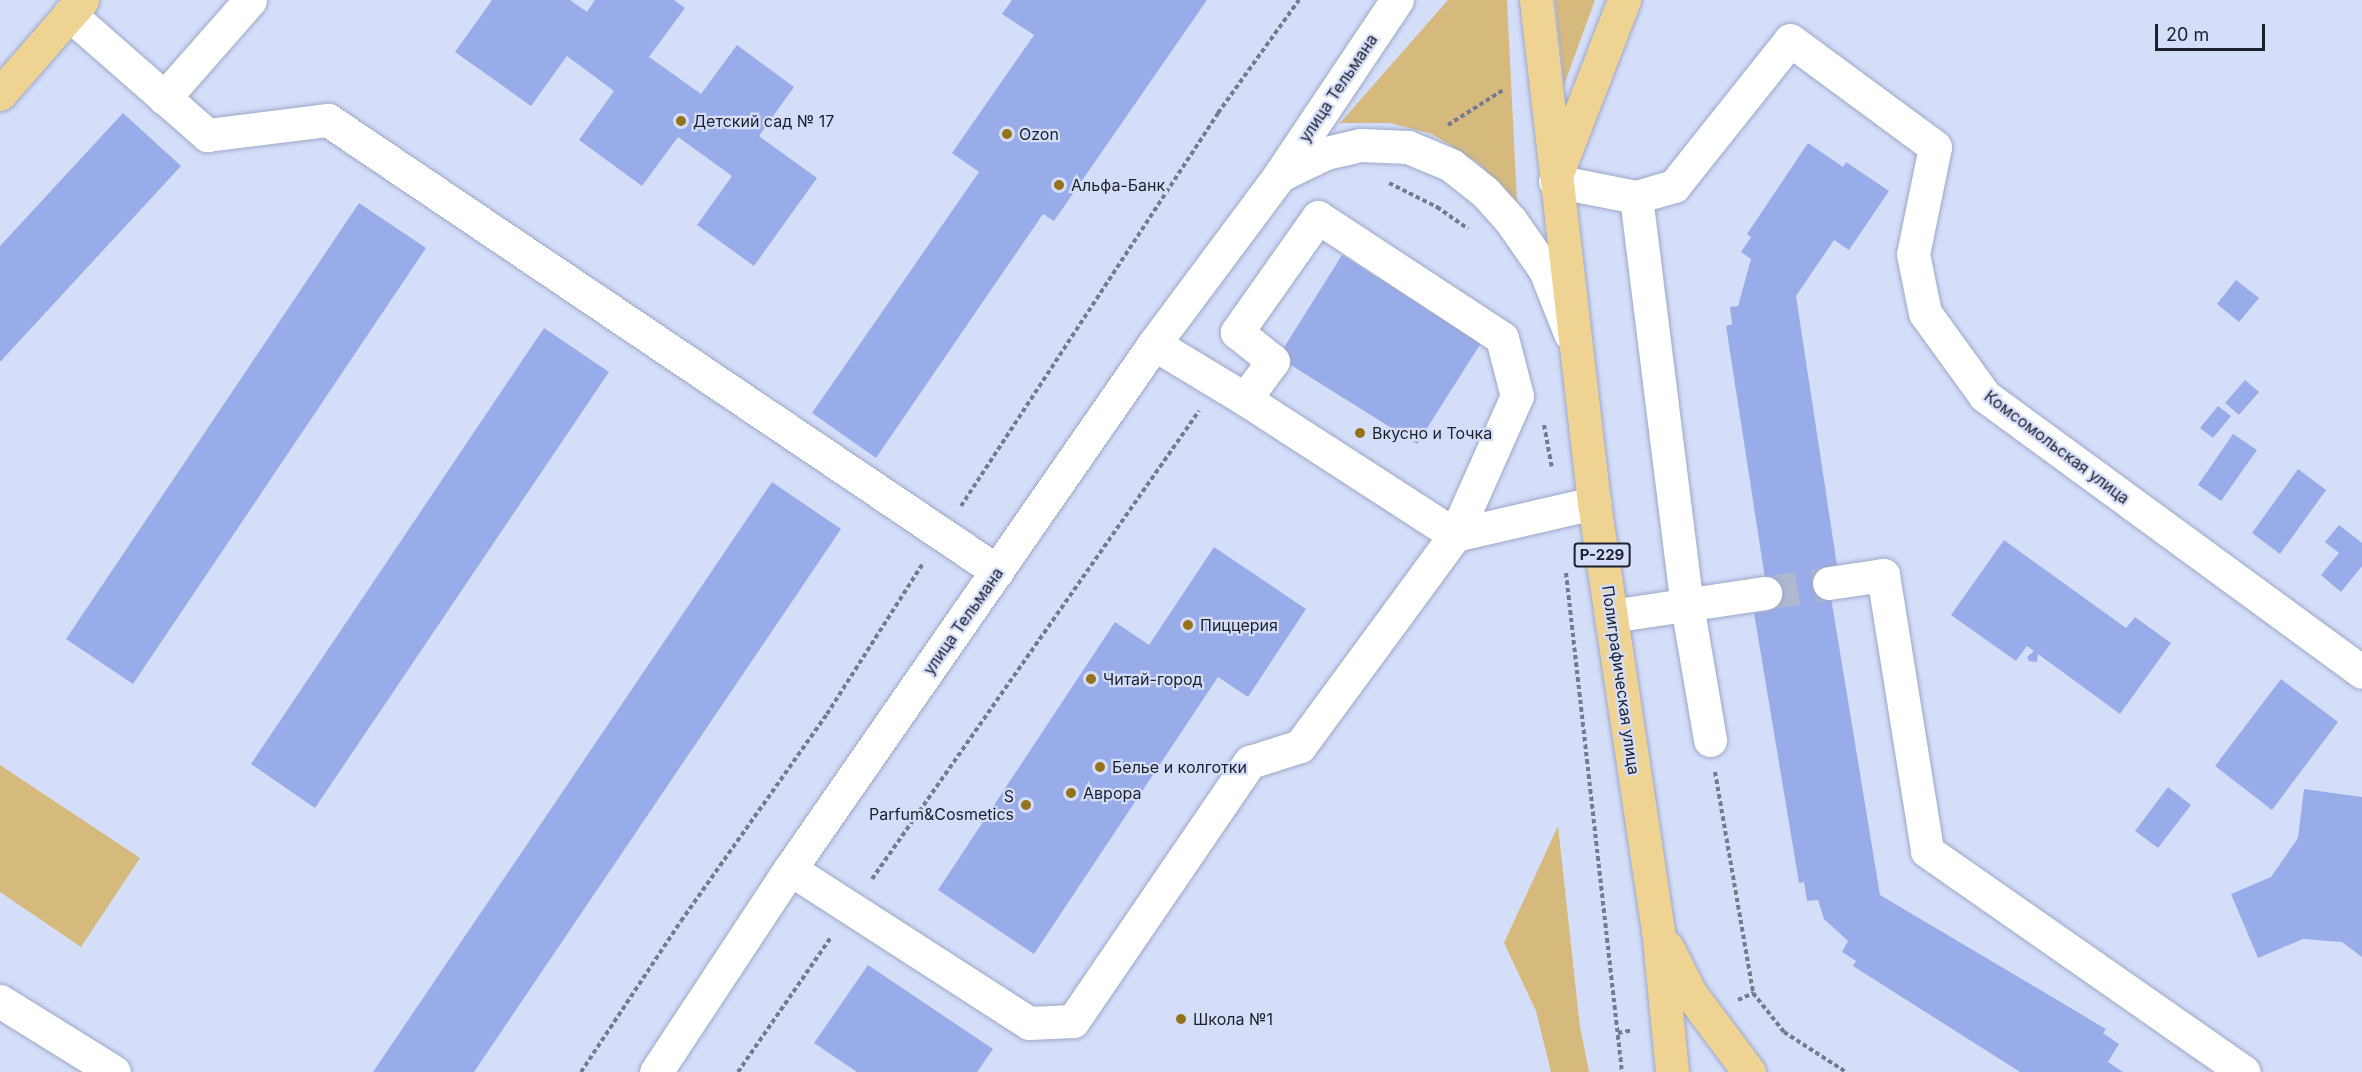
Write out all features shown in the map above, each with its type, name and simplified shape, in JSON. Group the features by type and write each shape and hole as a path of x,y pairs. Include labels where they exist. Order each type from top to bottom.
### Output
{"main road":[{"name":"Полиграфическая улица","path":"1536,0 1555,181 1594,503 1658,929 1672,1072"},
{"name":"Полиграфическая улица","path":"1555,181 1624,0"},
{"path":"0,94 76,7"},
{"name":"Полиграфическая улица","path":"1658,929 1690,993 1749,1072"}],"street":[{"path":"164,98 250,0"},
{"name":"улица Тельмана","path":"656,1072 790,869 1154,344 1279,176 1397,0"},
{"path":"76,7 164,98 207,135 328,120 997,571"},
{"name":"Комсомольская улица","path":"1555,181 1636,197 1674,186 1790,40 1935,147 1913,254 1925,313 1986,396 2362,672"},
{"name":"улица Тельмана","path":"1279,176 1326,153 1361,145 1408,147 1451,165 1485,192 1545,270 1577,352"},
{"path":"1636,197 1688,605 1710,740"},
{"path":"790,869 1029,1023 1073,1021 1250,762 1300,746 1455,535 1517,396 1502,338 1318,217 1237,332 1274,361 1245,399"},
{"path":"1154,344 1245,399 1455,535 1594,503"},
{"path":"1829,583 1883,575 1927,851 2244,1072"},
{"path":"1611,616 1765,593"},
{"path":"0,1001 114,1072"}],"path":[{"path":"1438,131 1503,90"},
{"path":"738,1072 1180,442"},
{"path":"1710,740 1753,993 1784,1032 1846,1072"}],"shaded area":[{"path":"1448,0 1507,0 1517,202 1478,163 1432,134 1390,123 1340,123"},
{"path":"1555,0 1595,0 1564,85"},
{"path":"0,765 140,858 81,947 0,892"},
{"path":"1558,826 1580,1027 1589,1072 1551,1072 1536,1011 1504,943"}],"building":[{"name":"Детский сад № 17","path":"492,0 570,0 587,12 595,0 674,0 685,8 649,57 701,94 737,45 794,87 759,136 817,178 754,266 697,225 732,176 678,137 642,186 579,140 614,91 567,56 531,106 455,52"},
{"path":"1012,0 1207,0 1054,221 1043,214 876,458 812,413 979,172 952,153 1034,35 1002,14"},
{"path":"123,113 181,166 0,362 0,246"},
{"path":"1808,143 1843,167 1846,162 1889,191 1849,250 1834,240 1796,296 1838,572 1827,573 1880,895 2106,1029 2103,1033 2119,1044 2108,1062 2123,1072 2020,1072 1853,966 1856,961 1842,952 1848,941 1824,919 1818,900 1807,901 1804,882 1799,883 1754,613 1770,611 1726,326 1732,324 1730,307 1738,306 1751,259 1741,252 1751,237 1747,234"},
{"path":"359,203 426,248 133,684 66,639"},
{"path":"1342,255 1481,343 1417,444 1278,357"},
{"path":"2236,280 2259,298 2239,322 2217,304"},
{"path":"544,328 609,372 315,808 251,764"},
{"path":"2245,380 2259,392 2239,415 2225,403"},
{"path":"2218,406 2231,416 2213,438 2200,428"},
{"path":"2233,434 2257,450 2221,501 2198,485"},
{"path":"2298,469 2326,490 2280,554 2252,533"},
{"path":"772,482 841,529 474,1072 373,1072"},
{"path":"2339,525 2362,543 2362,566 2341,592 2321,575 2339,553 2325,542"},
{"path":"2004,540 2126,628 2135,617 2171,643 2120,714 2038,654 2037,662 2029,661 2027,657 2034,651 2027,646 2016,661 1951,615"},
{"name":"Аврора","path":"1214,547 1306,609 1248,697 1218,677 1034,954 938,890 1115,622 1149,645"},
{"path":"2281,679 2338,722 2272,810 2215,766"},
{"path":"2168,787 2191,805 2158,848 2135,831"},
{"path":"2304,789 2362,797 2362,957 2342,942 2303,939 2258,958 2231,894 2271,877 2298,838"},
{"path":"868,965 993,1049 977,1072 857,1072 814,1043"}],"tunnel":[{"path":"1765,593 1829,583"}],"place":[{"name":"Детский сад № 17","path":"681,121"},
{"name":"Ozon","path":"1007,134"},
{"name":"Альфа-Банк","path":"1059,185"},
{"name":"Вкусно и Точка","path":"1360,433"},
{"name":"Пиццерия","path":"1188,625"},
{"name":"Читай-город","path":"1091,679"},
{"name":"Белье и колготки","path":"1100,767"},
{"name":"Аврора","path":"1071,793"},
{"name":"S Parfum&Cosmetics","path":"1026,805"},
{"name":"Школа №1","path":"1181,1019"}]}
